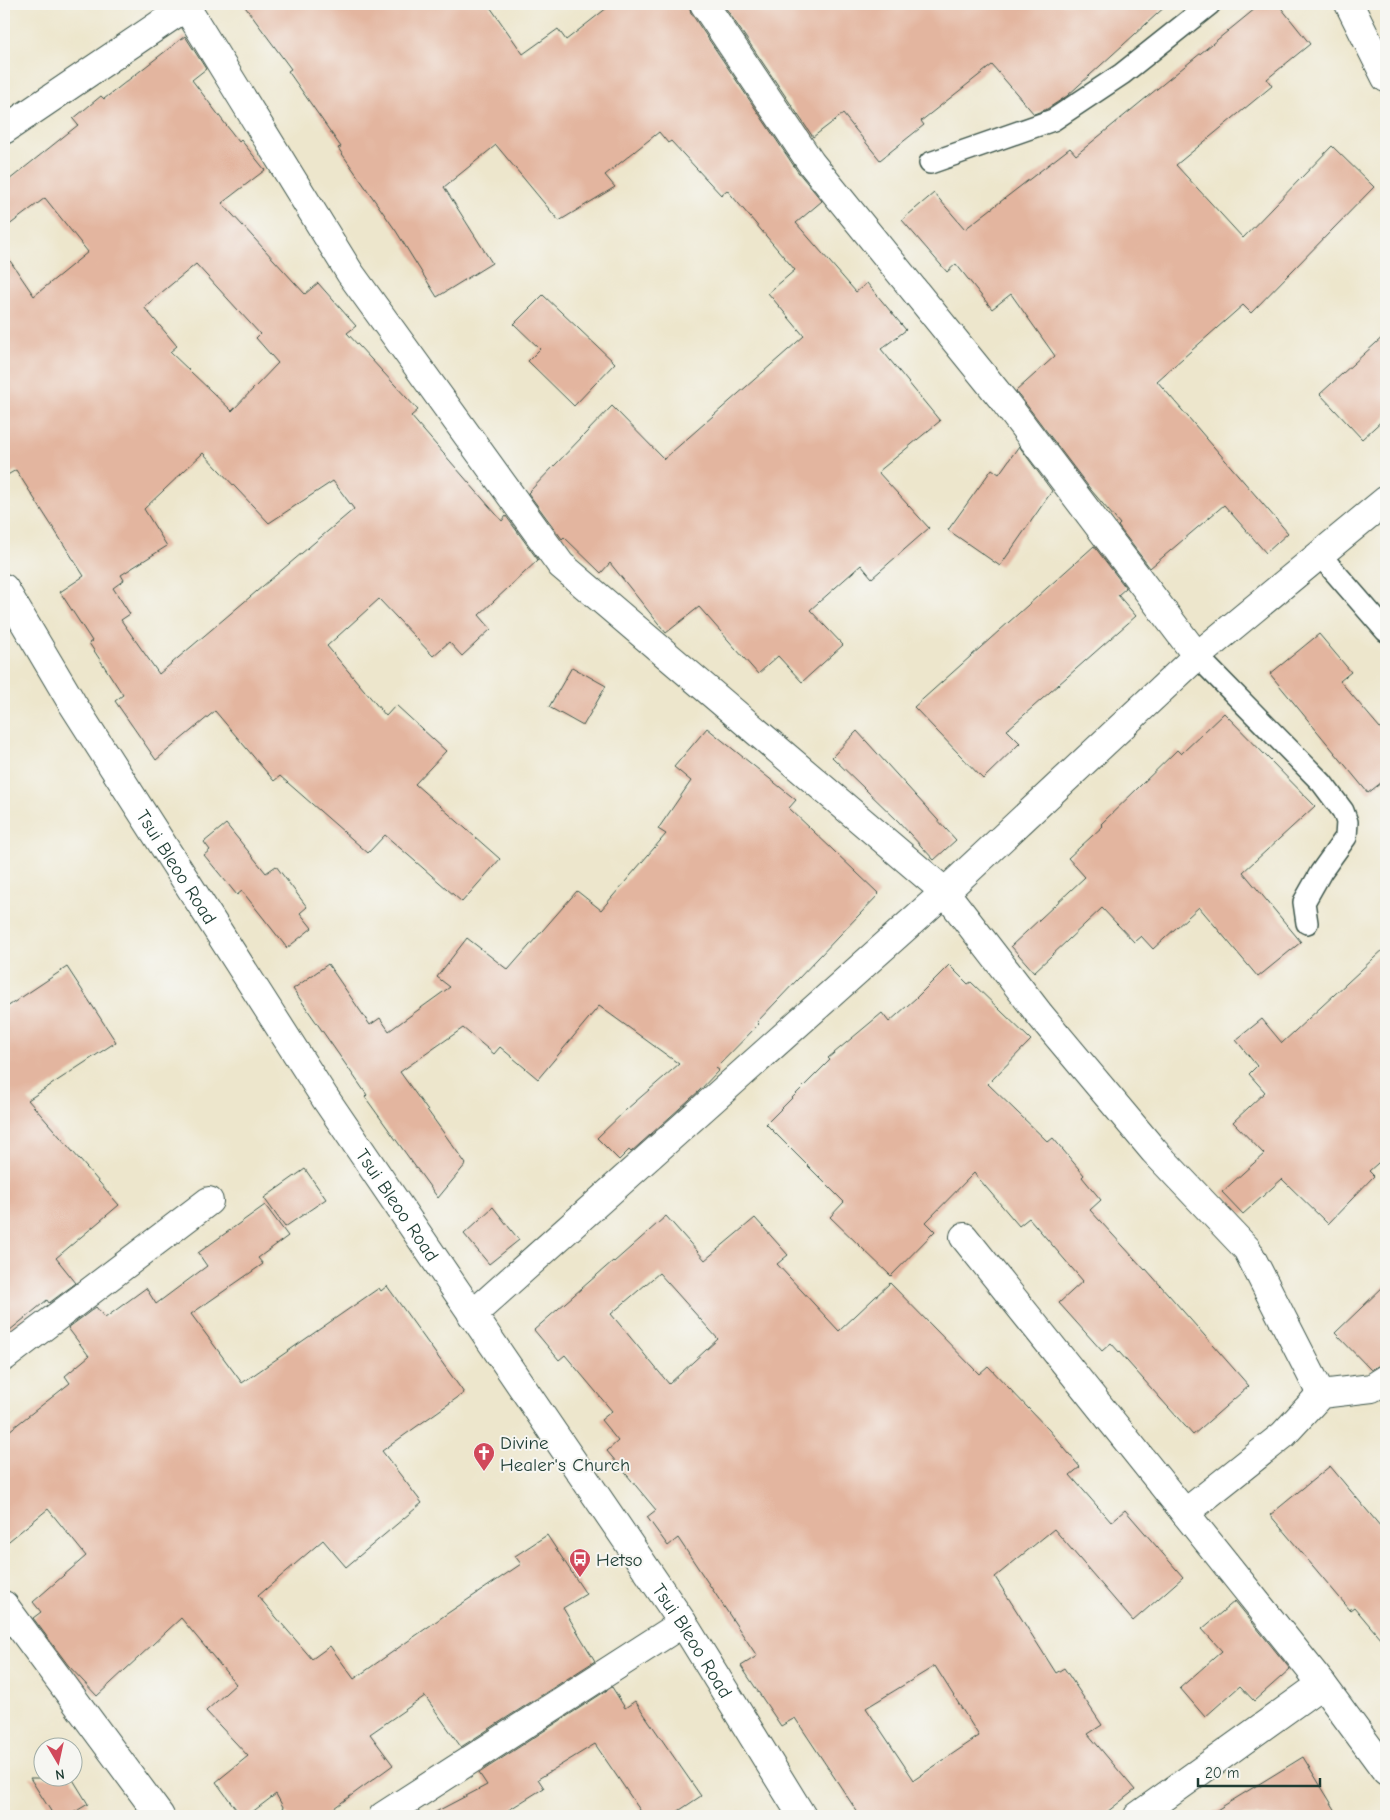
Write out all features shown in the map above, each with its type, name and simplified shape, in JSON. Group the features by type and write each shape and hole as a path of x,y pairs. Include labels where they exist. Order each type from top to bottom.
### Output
{"street":[{"path":"704,4 811,162 1004,401 1197,656"},
{"path":"1349,4 1386,78"},
{"path":"4,130 188,5 350,272 561,565 946,892 1040,1014 1154,1151 1247,1249 1320,1394"},
{"path":"472,1315 946,892 1197,656 1386,500"},
{"name":"Tsui Bleoo Road","path":"4,588 72,703 308,1073 683,1623 802,1816"},
{"path":"4,1357 209,1201"},
{"path":"964,1237 1322,1684 1386,1771"},
{"path":"1185,1513 1283,1435 1320,1394 1372,1388 1386,1379"},
{"path":"4,1605 160,1816"},
{"path":"383,1816 683,1623"},
{"path":"1138,1816 1322,1684"}],"lane":[{"path":"930,163 1053,120 1122,74 1210,4"},
{"path":"1319,554 1386,631"},
{"path":"1197,656 1322,783 1343,811 1346,822 1346,837 1304,902 1307,923"}],"building":[{"path":"243,4 488,4 523,54 558,29 566,40 612,4 689,4 691,13 798,172 822,201 796,223 856,292 867,283 906,330 881,349 940,421 878,472 929,528 872,578 861,565 810,610 843,645 802,682 778,656 758,674 699,607 666,633 610,563 601,573 564,537 562,539 528,493 612,406 664,459 804,336 768,293 795,270 727,190 721,195 671,141 668,143 659,132 605,175 615,187 559,221 496,145 444,187 492,263 437,297 396,231 338,148 341,147 288,71 291,69"},
{"path":"723,4 1168,4 1067,96 1047,109 1034,114 992,65 921,121 924,125 880,160 843,114 813,137"},
{"path":"1261,4 1278,4 1310,44 1267,79 1272,86 1176,165 1243,238 1332,146 1374,187 1251,313 1243,305 1157,381 1288,533 1266,553 1224,505 1150,568 1118,526 1120,524 1091,490 1016,391 1055,356 1011,294 992,309 956,264 947,272 902,220 934,193 965,229 1070,148 1076,155"},
{"path":"185,36 206,69 192,80 239,142 241,140 265,170 222,203 305,294 318,283 356,326 347,333 418,410 411,416 502,521 506,516 538,560 479,615 491,629 462,656 449,642 433,656 379,599 327,646 386,716 396,705 446,751 415,784 500,859 462,902 385,835 368,853 280,776 274,781 215,711 156,760 115,701 123,695 89,643 92,641 60,592 84,576 16,470 4,477 4,252 34,296 88,252 45,198 4,229 4,184 78,125 73,119 101,96 104,99","holes":["196,264 260,334 256,338 278,363 232,411 170,352 177,346 144,307","203,453 269,523 333,481 354,509 159,674 121,620 130,614 113,588 124,580 121,575 167,546 144,509"]},
{"path":"543,295 615,363 574,406 528,361 540,349 514,324"},
{"path":"1386,334 1386,417 1362,439 1320,394"},
{"path":"1019,446 1052,491 1000,566 948,530 992,469 999,474"},
{"path":"1094,546 1126,588 1118,595 1136,616 1007,730 1020,743 983,779 914,707"},
{"path":"1319,634 1351,672 1340,681 1386,735 1386,779 1368,793 1270,674"},
{"path":"572,667 606,686 583,726 549,707"},
{"path":"1224,713 1315,806 1243,872 1301,942 1258,977 1199,907 1153,949 1141,936 1134,942 1102,908 1034,972 1011,946 1085,877 1068,858 1103,826 1101,824 1177,750 1181,754"},
{"path":"707,728 796,800 789,808 879,894 757,1022 759,1024 716,1068 719,1070 699,1091 631,1152 629,1150 619,1160 597,1138 679,1064 599,1006 538,1079 500,1047 494,1054 463,1028 400,1072 466,1164 438,1198 365,1097 367,1095 293,989 328,964 370,1025 380,1018 389,1031 450,987 437,977 467,938 508,970 577,891 601,910 666,834 658,829 691,781 674,767"},
{"path":"857,731 956,840 934,860 898,821 832,757"},
{"path":"226,824 266,873 276,866 307,907 300,913 312,928 287,948 242,891 237,895 204,855 210,850 204,842"},
{"path":"1386,947 1386,1156 1369,1171 1374,1176 1328,1224 1282,1179 1243,1214 1222,1192 1264,1154 1233,1122 1265,1092 1249,1074 1257,1066 1236,1040 1262,1019 1282,1043"},
{"path":"949,965 968,984 971,982 1031,1040 988,1084 1048,1142 1053,1138 1084,1175 1082,1177 1101,1200 1090,1210 1146,1269 1249,1386 1193,1435 1111,1343 1102,1351 1059,1303 1083,1281 1029,1218 1019,1226 974,1173 926,1222 935,1231 891,1276 830,1217 844,1202 766,1124 830,1060 828,1058 882,1013 889,1022"},
{"path":"67,967 116,1042 28,1100 119,1205 56,1258 76,1283 49,1303 47,1300 4,1335 4,1009"},
{"path":"305,1169 326,1199 285,1227 264,1198"},
{"path":"265,1205 288,1236 258,1258 263,1264 191,1314 242,1383 379,1288 381,1291 387,1286 464,1393 382,1451 422,1503 346,1567 323,1540 258,1596 312,1659 330,1646 354,1679 521,1564 515,1556 547,1535 586,1594 563,1608 595,1661 461,1747 425,1696 370,1734 393,1765 323,1816 288,1816 276,1794 247,1816 241,1816 216,1782 248,1756 206,1711 236,1684 181,1618 97,1696 68,1665 33,1618 41,1612 33,1602 86,1556 48,1509 4,1545 4,1435 70,1383 65,1376 89,1356 68,1328 96,1307 105,1318 146,1288 156,1304 207,1266 198,1253"},
{"path":"493,1207 519,1240 489,1264 464,1234"},
{"path":"666,1216 705,1260 755,1218 788,1255 777,1264 839,1331 890,1283 979,1374 988,1366 1049,1430 1080,1467 1070,1475 1111,1522 1125,1510 1183,1577 1133,1621 1054,1529 995,1577 1056,1673 1064,1668 1102,1725 1088,1734 1135,1790 1102,1816 860,1816 795,1718 781,1726 741,1666 757,1656 678,1538 668,1546 647,1517 656,1510 607,1451 618,1441 601,1420 612,1411 565,1355 559,1360 534,1330","holes":["659,1273 718,1339 669,1384 611,1314","935,1666 979,1736 914,1780 866,1708"]},
{"path":"1386,1284 1386,1364 1371,1370 1335,1333"},
{"path":"1330,1466 1386,1533 1386,1645 1354,1607 1350,1610 1270,1515"},
{"path":"1235,1601 1290,1669 1254,1701 1240,1686 1205,1717 1180,1688 1222,1651 1202,1629"},
{"path":"612,1687 625,1708 635,1701 701,1796 671,1816 644,1816 595,1744 538,1779 544,1788 499,1816 428,1816 487,1785 479,1773"},
{"path":"1303,1757 1339,1816 1207,1816"},
{"path":"36,1788 78,1788 88,1804 68,1816 54,1816"}],"place":[{"name":"Divine Healer's Church","path":"484,1472"},
{"name":"Hetso","path":"580,1578"}]}
